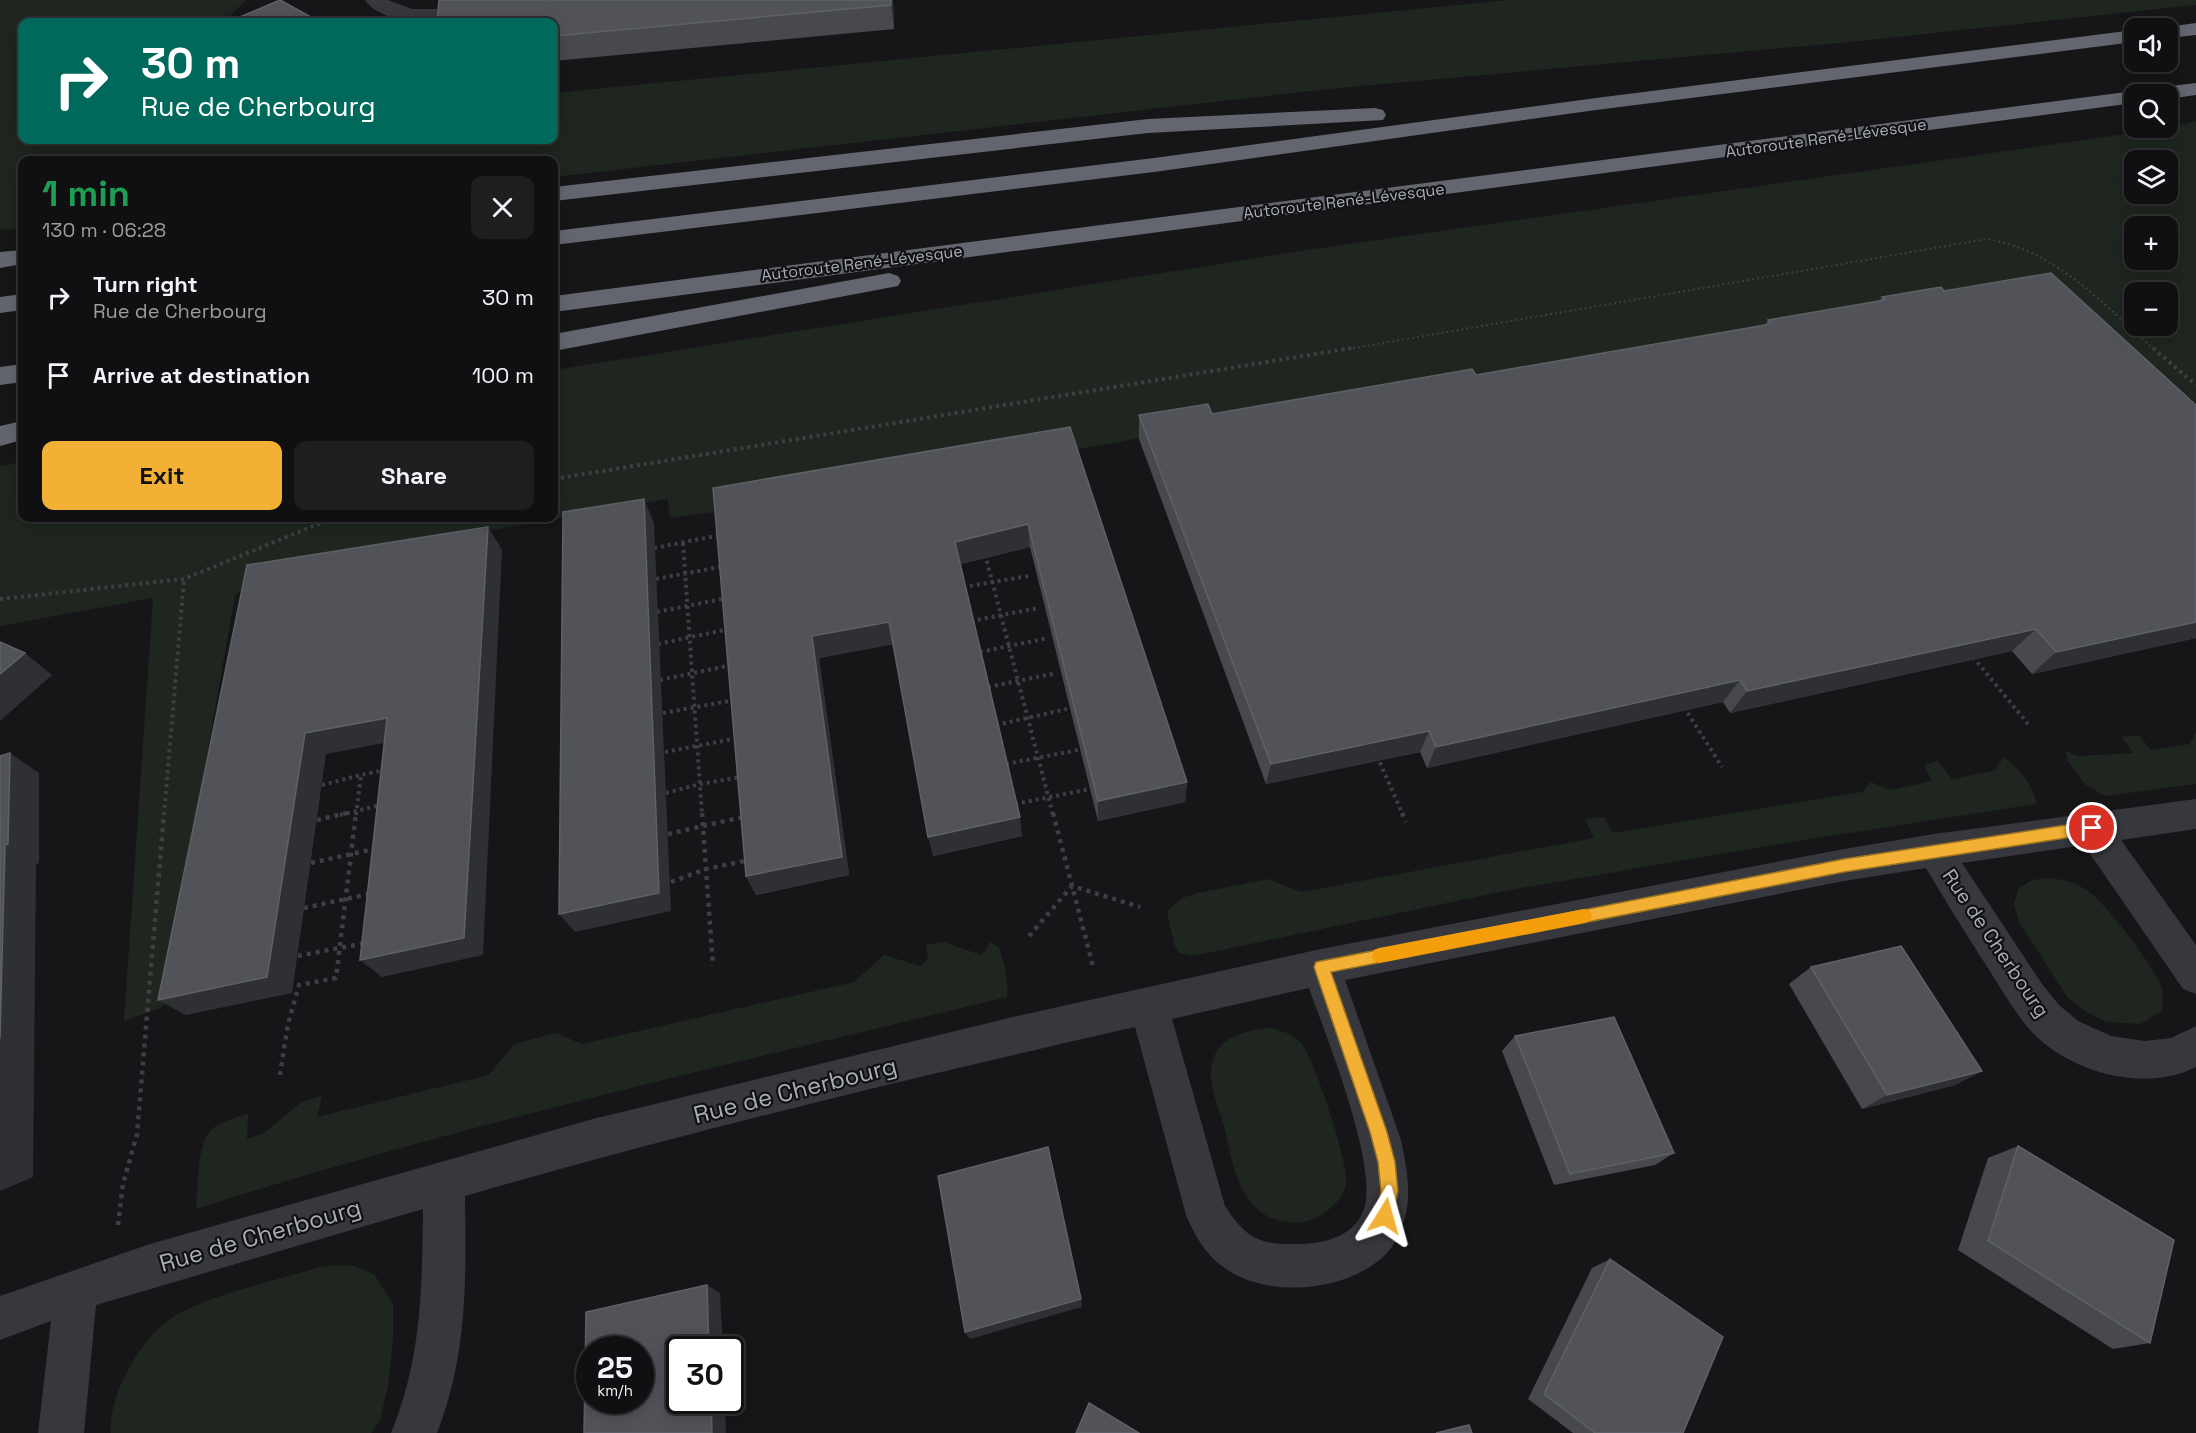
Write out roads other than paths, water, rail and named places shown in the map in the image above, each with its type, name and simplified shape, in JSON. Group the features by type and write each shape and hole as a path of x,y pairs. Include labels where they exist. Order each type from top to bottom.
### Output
{"highway":[{"path":"2178,31 2196,28"},
{"path":"558,238 1154,165 1596,104 2124,37"},
{"path":"2178,91 2196,89"},
{"name":"Autoroute René-Lévesque","path":"558,303 2124,98"},
{"path":"558,194 1006,140 1148,126 1596,104"},
{"path":"558,342 1250,213"},
{"path":"0,260 18,258"},
{"path":"0,305 18,303"},
{"path":"0,376 18,374"},
{"path":"0,427 18,425"},
{"path":"0,436 18,432"}],"street":[{"path":"375,0 390,10 416,14 497,8"},
{"name":"Rue de Cherbourg","path":"0,1318 76,1290 258,1234 604,1137 1013,1036 1321,967 1844,865 1934,850 2196,814"},
{"path":"2092,828 2196,976"},
{"name":"Rue de Cherbourg","path":"1934,850 2029,998 2050,1024 2073,1041 2124,1058 2151,1060 2175,1056 2196,1045"},
{"path":"1149,1006 1207,1215 1218,1234 1236,1252 1257,1263 1284,1267 1322,1264 1349,1254 1369,1240 1385,1216 1389,1191 1386,1162 1378,1132 1321,967"},
{"path":"414,1433 424,1412 434,1377 440,1335 444,1182"},
{"path":"61,1433 76,1290"}]}
